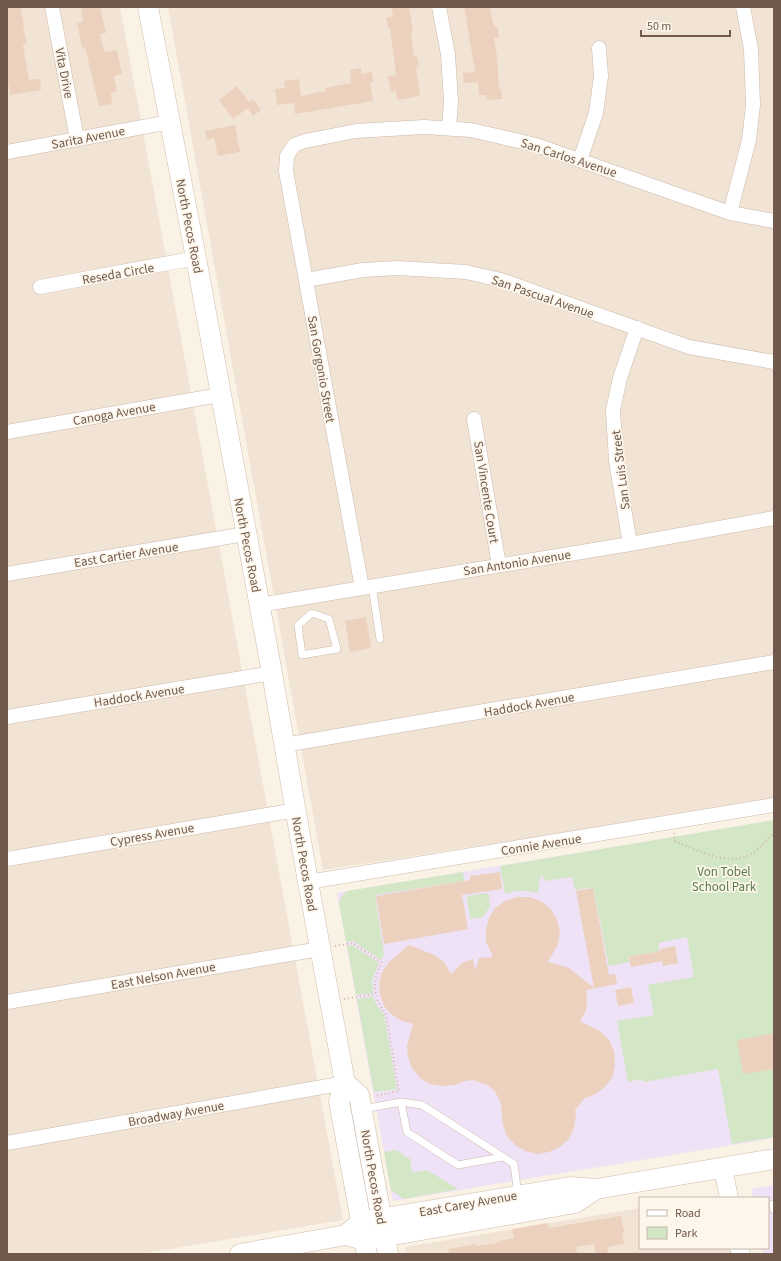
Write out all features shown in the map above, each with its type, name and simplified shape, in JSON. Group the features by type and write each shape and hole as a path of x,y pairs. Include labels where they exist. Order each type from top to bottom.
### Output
{"main road":[{"name":"North Pecos Road","path":"148,7 196,258 272,673 345,1083 339,1101 360,1238"},
{"path":"345,1083 359,1095 360,1104"},
{"name":"North Pecos Road","path":"360,1104 385,1236"},
{"name":"East Carey Avenue","path":"385,1236 518,1195 570,1187 596,1189 774,1159"},
{"name":"East Carey Avenue","path":"240,1254 385,1236 575,1203 596,1189"}],"street":[{"name":"Vita Drive","path":"52,7 77,139"},
{"path":"439,7 448,54 451,102 449,128"},
{"path":"730,213 749,140 753,104 751,49 743,7"},
{"path":"580,160 596,113 601,76 599,48"},
{"name":"Sarita Avenue","path":"7,152 170,122"},
{"name":"San Carlos Avenue","path":"290,151 294,145 305,141 356,131 424,127 471,130 536,145 730,213 774,221"},
{"name":"San Gorgonio Street","path":"290,151 287,156 286,171 306,280 367,587"},
{"name":"Reseda Circle","path":"40,287 196,258"},
{"name":"San Pascual Avenue","path":"306,280 363,270 397,268 466,272 501,280 690,347 774,362"},
{"name":"San Luis Street","path":"630,544 616,461 613,410 620,378 637,328"},
{"name":"Canoga Avenue","path":"7,432 220,395"},
{"name":"San Vincente Court","path":"474,419 499,565"},
{"name":"San Antonio Avenue","path":"259,604 311,605 367,587 630,544 774,518"},
{"name":"East Cartier Avenue","path":"7,574 246,534"},
{"name":"Haddock Avenue","path":"284,745 774,662"},
{"name":"Haddock Avenue","path":"7,717 272,673"},
{"name":"Connie Avenue","path":"308,882 774,806"},
{"name":"Cypress Avenue","path":"7,859 296,810"},
{"name":"East Nelson Avenue","path":"7,1002 320,949"},
{"name":"Broadway Avenue","path":"7,1143 345,1083"},
{"path":"723,1168 729,1197"}],"lane":[{"path":"367,587 380,639"},
{"path":"311,605 329,619 337,649 302,655 298,625 311,605"},
{"path":"401,1102 407,1132 458,1164 502,1157"},
{"path":"360,1104 401,1102 422,1105 514,1164 518,1195"},
{"path":"774,1204 774,1210"}],"path":[{"path":"672,822 675,841 720,859 738,858 752,853 774,833"},
{"path":"320,949 353,943 382,963 376,973 374,984 375,994 378,1004 386,1015 400,1091 360,1104"},
{"path":"330,1002 375,994"}],"shaded area":[{"path":"7,7 120,7 343,1220 140,1254 7,1254"},
{"path":"168,7 774,7 774,800 323,870"},
{"path":"774,820 774,1138 393,1201 337,893"},
{"path":"774,1185 774,1254 763,1254 762,1249 769,1249 769,1197 753,1197 752,1189"},
{"path":"639,1208 639,1249 737,1249 738,1254 406,1254 405,1247"}],"green space":[{"name":"Von Tobel School Park","path":"774,820 774,1137 732,1144 718,1069 644,1082 641,1079 628,1082 617,1021 654,1015 648,985 694,977 687,937 658,943 659,951 628,957 629,962 609,966 593,887 575,890 572,877 544,881 543,876 540,877 538,893 522,891 505,894 500,866"},
{"path":"463,872 464,881 375,895 384,954 381,960 353,941 346,942 339,903 341,897 347,891"},
{"path":"488,893 490,906 483,917 470,919 467,896"},
{"path":"352,945 379,963 372,981 373,993 356,995 347,946"},
{"path":"373,996 376,1004 384,1015 397,1089 374,1092 357,999"},
{"path":"396,1150 410,1159 412,1173 427,1170 458,1189 404,1199 391,1190 384,1152"}],"building":[{"path":"7,7 21,7 27,44 23,45 29,80 40,79 41,90 10,95 7,76"},
{"path":"81,7 100,7 106,33 100,34 104,52 117,50 122,74 114,76 117,92 111,93 112,104 99,106 85,47 82,48 77,23 83,22"},
{"path":"391,7 409,7 413,31 411,32 414,56 417,56 419,67 416,68 420,96 397,100 396,91 391,92 388,76 396,75 390,27 388,28 386,18 393,16"},
{"path":"464,7 490,7 494,27 498,27 499,37 494,38 497,56 499,89 501,89 502,99 487,100 486,95 479,95 478,82 464,83 463,73 475,72"},
{"path":"361,68 361,74 372,72 373,82 370,83 373,101 295,114 294,103 277,105 275,89 285,88 284,81 299,79 301,96 325,91 325,88 351,83 350,70"},
{"path":"237,86 249,102 253,99 261,110 253,116 248,108 233,119 219,100"},
{"path":"235,125 240,152 218,156 214,138 207,140 205,131"},
{"path":"366,617 371,648 350,652 345,621"},
{"path":"500,872 502,889 462,895 468,929 384,944 376,896 470,880 470,876"},
{"path":"593,888 609,975 615,974 617,984 586,990 586,1011 580,1021 600,1031 609,1040 614,1051 615,1064 613,1076 606,1086 596,1094 585,1098 575,1110 576,1115 574,1128 569,1139 560,1147 549,1152 537,1154 525,1151 515,1145 507,1136 503,1125 501,1104 494,1090 487,1085 473,1080 454,1085 442,1086 430,1084 420,1078 412,1068 408,1057 407,1046 413,1024 402,1021 392,1015 384,1006 380,995 379,983 382,972 389,962 409,945 434,955 444,962 451,974 462,963 473,959 475,971 479,958 493,957 486,942 486,930 489,918 495,908 505,901 517,897 529,897 541,901 551,909 557,920 560,932 558,944 548,962 569,968 594,988 576,891"},
{"path":"675,946 678,963 663,966 662,961 631,967 629,957 660,951 660,949"},
{"path":"631,987 634,1003 618,1006 615,990"},
{"path":"774,1033 774,1069 743,1074 737,1040"},
{"path":"621,1216 624,1232 622,1233 624,1244 607,1247 608,1253 595,1254 594,1244 576,1247 577,1254 449,1254 448,1249 476,1244 476,1246 497,1243 499,1241 514,1238 512,1229 548,1223 549,1228"}]}
